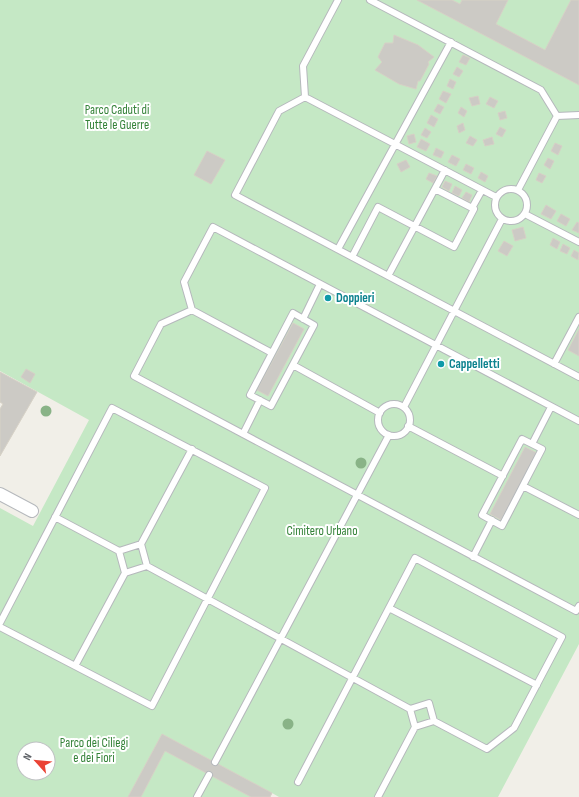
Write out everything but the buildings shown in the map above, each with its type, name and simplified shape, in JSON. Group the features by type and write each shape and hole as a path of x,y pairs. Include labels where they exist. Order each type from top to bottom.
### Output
{"street":[{"path":"0,494 32,511"}],"lane":[{"path":"305,97 303,66 338,0"},
{"path":"370,0 541,90 557,116"},
{"path":"338,249 450,42"},
{"path":"305,97 496,197"},
{"path":"305,97 279,111 234,195 579,377"},
{"path":"557,116 579,115"},
{"path":"518,190 557,116"},
{"path":"388,276 445,170"},
{"path":"513,188 518,190 526,198 527,203 525,214 512,222 502,220 498,216 494,207 496,197 503,190 513,188"},
{"path":"435,189 472,208"},
{"path":"352,257 378,207 454,247 482,190"},
{"path":"525,214 579,242"},
{"path":"404,407 502,220"},
{"path":"272,353 192,310 184,282 213,227 579,421"},
{"path":"303,319 320,284"},
{"path":"192,310 161,324 134,376 576,611 579,606"},
{"path":"293,313 314,325 271,406 250,395 272,353 293,313"},
{"path":"554,364 579,317"},
{"path":"293,365 380,413"},
{"path":"243,434 260,400"},
{"path":"390,404 404,407 410,418 408,426 402,433 389,435 380,428 378,418 380,413 390,404"},
{"path":"532,444 551,407"},
{"path":"0,622 112,408 265,488 152,706 0,626"},
{"path":"408,426 503,476"},
{"path":"215,762 389,435"},
{"path":"522,439 542,449 502,526 482,515 503,476 522,439"},
{"path":"192,449 141,544 147,566 410,709 415,727 378,797"},
{"path":"523,486 579,516"},
{"path":"55,517 119,551 141,544"},
{"path":"473,557 492,520"},
{"path":"75,666 125,573 119,551"},
{"path":"298,782 415,558 562,637 514,728 487,749 434,721 415,727"},
{"path":"125,573 147,566"},
{"path":"389,608 537,685"},
{"path":"410,709 429,703 434,721"},
{"path":"197,797 209,775"}],"green space":[{"name":"Cimitero Urbano","path":"0,0 579,0 579,644 498,797 279,797 272,793 270,797 0,797 0,508 33,526 89,420 0,371"}],"place":[{"name":"Doppieri","path":"328,298"},
{"name":"Cappelletti","path":"441,364"}],"park label":[{"name":"Parco Caduti di Tutte le Guerre","path":"117,118"},
{"name":"Parco dei Ciliegi e dei Fiori","path":"94,750"}]}
